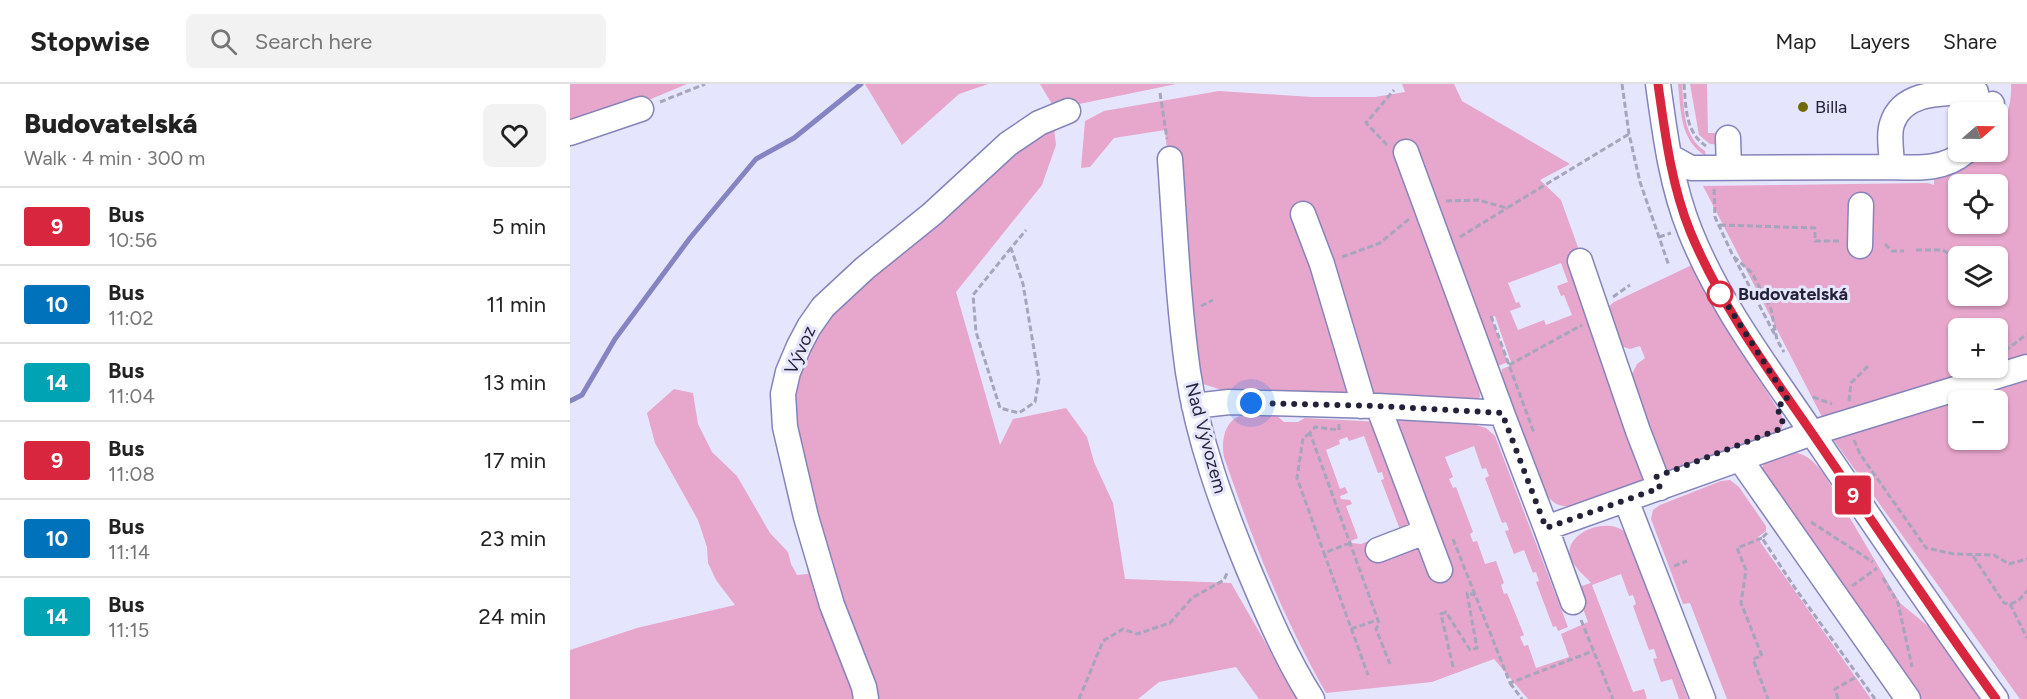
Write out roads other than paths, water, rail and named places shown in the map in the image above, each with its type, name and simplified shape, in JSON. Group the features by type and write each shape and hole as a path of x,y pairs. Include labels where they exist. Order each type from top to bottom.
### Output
{"street":[{"path":"1658,84 1669,156 1689,227 1725,302 1812,433 1996,699"},
{"path":"1892,167 1891,125 1899,111 1909,102 1926,95 1978,102"},
{"path":"570,133 641,109"},
{"name":"Vývoz","path":"866,699 864,687 832,605 785,427 783,394 788,372 809,327 823,307 865,268 932,214 1008,144 1040,123 1068,111"},
{"path":"1719,143 1721,176"},
{"path":"1406,152 1573,602"},
{"path":"1669,156 1690,168 1721,176 1892,167 1923,168 1945,165 1950,162"},
{"name":"Nad Vývozem","path":"1170,159 1176,264 1188,373 1194,406 1213,473 1238,546 1268,617 1312,699"},
{"path":"1853,244 1861,205"},
{"path":"1303,214 1322,264 1361,395 1370,406 1437,530 1440,570"},
{"path":"1580,261 1638,431 1660,488"},
{"path":"1546,528 1812,433 1846,413 2027,367"},
{"path":"1194,406 1228,402 1502,413"},
{"path":"1740,459 1908,699"},
{"path":"1626,500 1703,699"},
{"path":"1378,550 1437,530"}],"waterway":[{"path":"570,401 582,395 615,339 690,238 756,159 794,138 861,84"}],"place":[{"name":"Billa","path":"1803,107"},
{"name":"Budovatelská","path":"1720,294"}]}
